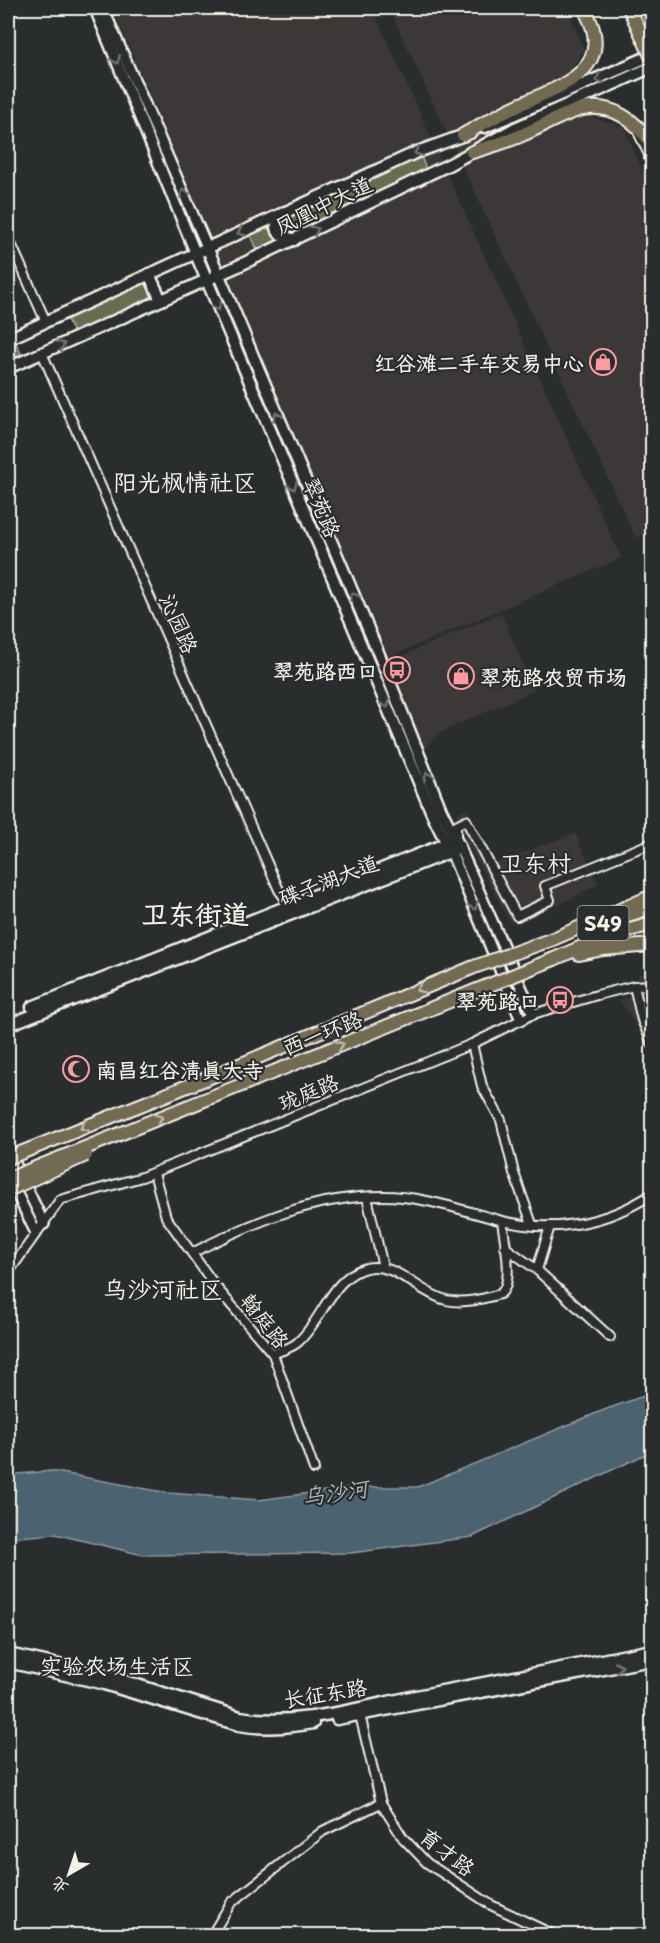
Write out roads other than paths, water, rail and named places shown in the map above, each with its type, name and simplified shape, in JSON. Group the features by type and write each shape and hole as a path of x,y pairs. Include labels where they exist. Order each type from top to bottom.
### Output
{"highway":[{"path":"464,135 505,111 573,80 583,71 589,63 595,45 593,28 584,8"},
{"path":"630,8 652,56"},
{"path":"644,8 652,27"},
{"path":"472,152 519,136 583,109 612,110 630,119 645,133 652,144"},
{"path":"553,939 652,896"},
{"name":"西一环路","path":"8,1158 474,966 652,907"},
{"name":"西一环路","path":"8,1179 607,936 652,924"},
{"path":"555,959 603,949 652,945"},
{"path":"8,1190 72,1162 136,1127"}],"main road":[{"name":"凤凰中大道","path":"8,339 417,152 511,118 652,56"},
{"name":"凤凰中大道","path":"8,368 294,240 450,165 515,128 652,67"},
{"path":"285,212 276,228 280,234 294,240"},
{"name":"翠苑路","path":"207,247 380,657 453,846"},
{"name":"翠苑路","path":"195,252 453,846"},
{"path":"149,274 161,300"},
{"name":"碟子湖大道","path":"8,1017 290,905 453,846"},
{"name":"碟子湖大道","path":"8,1024 453,846"},
{"name":"长征东路","path":"8,1654 105,1675 240,1717 254,1720 281,1720 334,1712 652,1650"},
{"name":"长征东路","path":"8,1662 101,1683 259,1729 280,1728 360,1715 652,1660"}],"street":[{"name":"翠苑路","path":"93,8 195,252"},
{"name":"翠苑路","path":"103,8 207,247"},
{"path":"630,119 652,161"},
{"path":"8,237 46,322"},
{"name":"沁园路","path":"42,353 279,890 290,905"},
{"path":"453,846 456,825 466,820 518,916 549,900 545,886 652,843"},
{"name":"翠苑路","path":"453,846 533,1014"},
{"name":"翠苑路","path":"453,846 521,1020"},
{"name":"珑庭路","path":"8,1274 60,1200 154,1173 472,1044 533,1014 597,995 634,986 652,985"},
{"path":"634,986 642,1020 652,1043"},
{"path":"472,1044 482,1086 501,1120 514,1173 532,1224"},
{"path":"8,1149 44,1224"},
{"name":"翰庭路","path":"154,1173 166,1217 216,1287 273,1354 314,1469"},
{"path":"8,1174 36,1233"},
{"path":"192,1253 259,1221 295,1208 331,1201 385,1196 421,1200 502,1221 550,1226 580,1224 611,1217 652,1194"},
{"path":"367,1197 383,1267"},
{"path":"273,1354 296,1344 316,1322 330,1296 352,1276 365,1269 383,1267 436,1297 458,1302 472,1301 504,1291 508,1281 502,1221"},
{"path":"537,1270 550,1226"},
{"path":"505,1247 537,1270 610,1337"},
{"name":"育才路","path":"360,1715 381,1803 403,1838 427,1863 491,1905 556,1935"},
{"path":"211,1935 231,1903 323,1830 381,1803"}],"water":[{"name":"乌沙河","path":"652,1393 652,1451 472,1537 351,1553 143,1555 55,1534 8,1538 8,1475 51,1471 168,1493 259,1500 354,1487 418,1487 604,1410"}],"place":[{"name":"红谷滩二手车交易中心","path":"603,362"},
{"name":"翠苑路西口","path":"397,670"},
{"name":"翠苑路农贸市场","path":"461,676"},
{"name":"翠苑路口","path":"560,1000"},
{"name":"南昌红谷清真大寺","path":"76,1069"}],"district":[{"name":"阳光枫情社区","path":"185,481"},
{"name":"卫东村","path":"535,862"},
{"name":"卫东街道","path":"195,912"},
{"name":"乌沙河社区","path":"163,1288"},
{"name":"实验农场生活区","path":"117,1664"}]}
